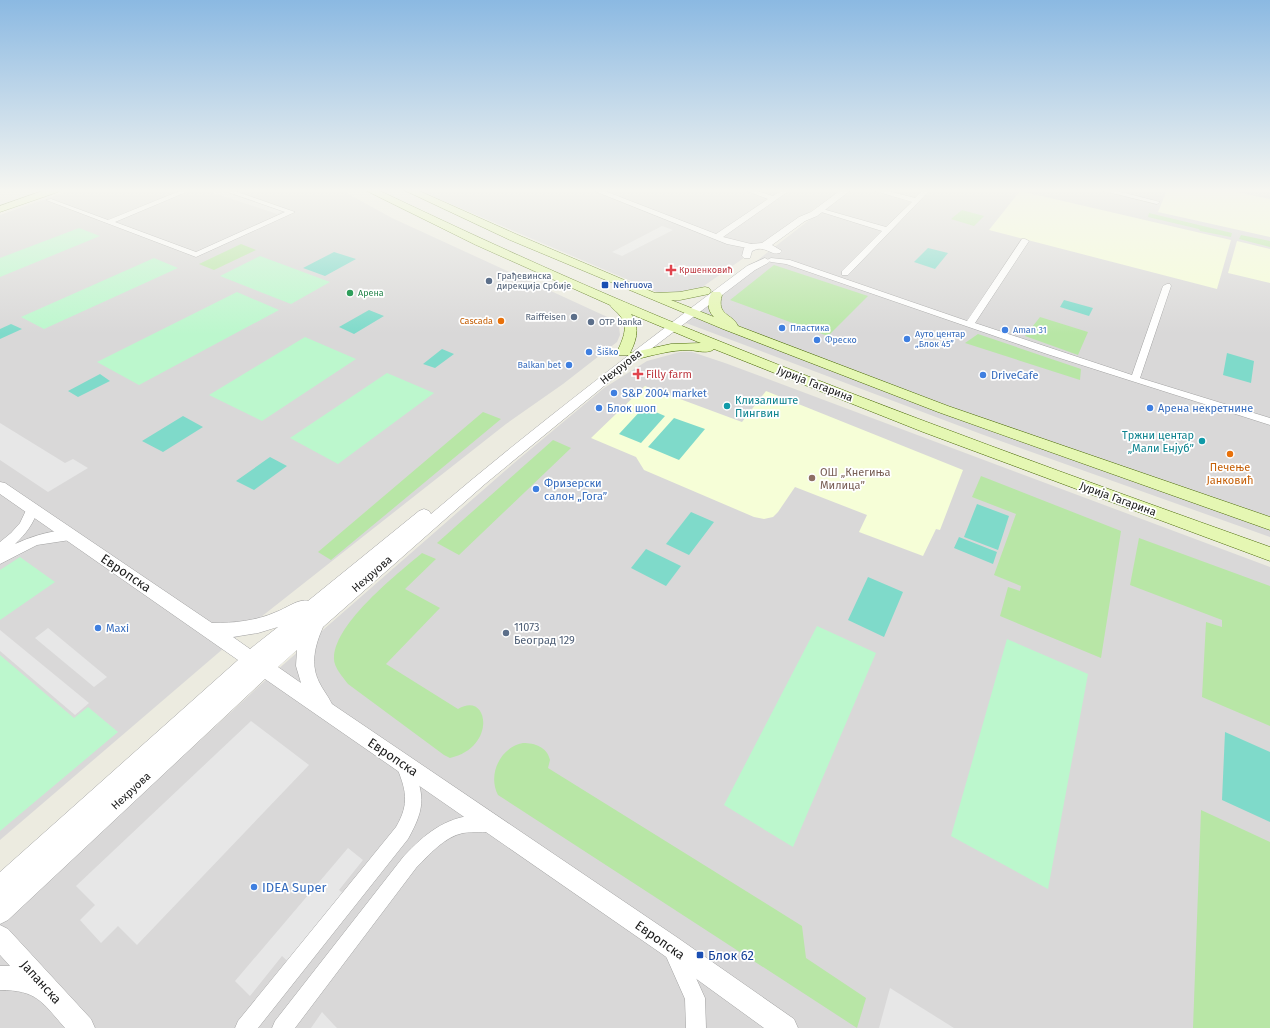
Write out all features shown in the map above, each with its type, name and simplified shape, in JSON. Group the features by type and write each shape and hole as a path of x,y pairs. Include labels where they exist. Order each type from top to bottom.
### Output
{"main road":[{"name":"Јурија Гагарина","path":"470,238 613,302 735,353 954,439 1270,554"},
{"name":"Јурија Гагарина","path":"518,238 645,294 751,337 910,396 1270,524"},
{"path":"645,294 675,296 711,293 714,307 718,315 751,337"},
{"path":"613,302 626,316 632,326 629,354 680,346 704,347 735,353"}],"street":[{"path":"151,238 196,255 234,238"},
{"path":"719,238 746,250 754,260 773,257 969,325 1270,422"},
{"name":"Нехруова","path":"764,246 775,238"},
{"name":"Нехруова","path":"0,912 331,592 629,354 711,293 751,268 773,257 793,238"},
{"path":"845,273 879,238"},
{"path":"969,325 1025,241"},
{"path":"746,250 764,246 772,248 773,257"},
{"name":"Нехруова","path":"711,293 743,262 746,250"},
{"path":"1135,379 1167,286"},
{"name":"Нехруова","path":"0,887 258,664 317,621 629,354"},
{"name":"Европска","path":"0,487 672,948 775,1027"},
{"path":"0,548 16,536 25,525 32,508"},
{"path":"0,559 25,544 38,539 50,536 70,535"},
{"path":"208,630 235,630 275,621 331,592"},
{"path":"317,621 304,658 306,674 312,689 328,712"},
{"path":"245,1028 402,833 413,812 414,801 413,788 404,764"},
{"path":"282,1028 410,862 423,849 441,833 458,824 476,822 491,824"},
{"name":"Јапанска","path":"0,936 82,1028"},
{"path":"672,948 695,998 696,1028"},
{"path":"0,978 17,978 46,989"}],"shaded area":[{"path":"0,238 435,238 616,321 619,326 620,335 617,342 563,384 506,424 252,624 0,840"},
{"path":"53,238 95,238 0,277 0,258"},
{"path":"530,238 772,238 698,290 686,293 659,293"},
{"path":"639,238 657,238 622,256 612,252"},
{"path":"786,238 1270,238 1270,537 981,434 678,320"},
{"path":"1020,238 1222,238 1231,240 1217,289"},
{"path":"1237,241 1270,249 1270,283 1228,273"},
{"path":"928,248 948,253 935,269 914,262"},
{"path":"334,252 356,259 325,276 303,268"},
{"path":"260,256 330,282 291,304 220,276"},
{"path":"154,258 178,268 44,329 21,317"},
{"path":"237,292 279,310 139,385 97,362"},
{"path":"1064,300 1093,308 1089,316 1060,307"},
{"path":"369,310 384,316 354,334 339,327"},
{"path":"11,324 22,329 0,339 0,329"},
{"path":"305,337 356,359 262,421 209,395"},
{"path":"442,349 454,354 435,368 423,364"},
{"path":"680,352 692,352 725,363 1270,567 1270,1028 0,1028 0,924 268,678 514,463 604,388 647,361"},
{"path":"1227,353 1254,361 1251,383 1223,375"},
{"path":"387,373 434,393 338,464 290,438"},
{"path":"100,374 110,381 78,397 68,391"},
{"name":"ОШ „Кнегиња Милица”","path":"645,386 742,422 766,391 963,470 940,530 936,529 923,556 859,532 867,515 795,487 773,517 764,519 754,517 644,470 636,457 591,438"},
{"path":"644,407 665,416 641,443 619,434"},
{"path":"183,416 203,427 163,452 142,441"},
{"path":"674,418 705,429 679,460 648,447"},
{"path":"0,423 65,463 73,459 88,468 48,492 0,460"},
{"path":"270,457 287,466 254,490 236,481"},
{"path":"977,504 1009,516 998,550 964,537"},
{"path":"691,512 714,522 689,555 666,544"},
{"path":"959,537 997,552 993,564 954,548"},
{"path":"646,549 681,566 666,586 631,568"},
{"path":"20,557 55,582 0,620 0,570"},
{"path":"868,577 903,592 884,637 848,620"},
{"path":"817,626 876,653 793,847 724,805"},
{"path":"48,628 107,677 94,687 35,638"},
{"path":"0,630 89,703 75,715 0,651"},
{"path":"1007,639 1088,674 1048,889 951,836"},
{"path":"0,655 74,718 88,707 118,732 0,831"},
{"path":"251,721 309,765 137,945 118,926 101,943 80,920 95,905 76,886"},
{"path":"1225,732 1270,752 1270,822 1222,800"},
{"path":"348,848 363,860 339,890 350,899 295,968 282,956 250,996 235,981"},
{"path":"890,988 954,1028 879,1028"},
{"path":"322,1012 334,1025 337,1028 311,1028"}],"green space":[{"path":"1255,238 1270,241 1270,247 1239,239"},
{"path":"241,244 256,250 214,270 199,264"},
{"path":"774,265 868,296 828,336 730,300"},
{"path":"1040,317 1088,332 1078,355 1025,336"},
{"path":"978,334 1081,369 1080,380 965,343"},
{"path":"483,412 501,419 331,560 318,552"},
{"path":"553,440 571,448 459,555 437,543"},
{"path":"981,476 1121,531 1101,658 1000,616 1008,587 1020,591 1021,586 994,575 1016,514 972,497"},
{"path":"1139,538 1270,586 1270,726 1202,697 1206,622 1222,627 1222,620 1130,585"},
{"path":"422,553 436,559 405,589 440,608 386,664 458,709 468,705 476,707 481,714 483,723 481,733 475,743 465,752 450,758 348,684 339,672 334,661 337,643 345,629 356,615 383,586"},
{"path":"523,743 536,745 546,752 550,760 548,768 802,926 806,958 866,998 857,1028 498,795 494,779 495,770 498,763 508,750"},
{"path":"1201,810 1270,842 1270,1028 1193,1028"}],"place":[{"name":"Кршенковић","path":"671,270"},
{"name":"Грађевинска дирекција Србије","path":"489,281"},
{"name":"Nehruova","path":"605,285"},
{"name":"Арена","path":"350,293"},
{"name":"Raiffeisen","path":"574,317"},
{"name":"Cascada","path":"501,321"},
{"name":"OTP banka","path":"591,322"},
{"name":"Пластика","path":"782,328"},
{"name":"Aman 31","path":"1005,330"},
{"name":"Ауто центар „Блок 45”","path":"907,339"},
{"name":"Фреско","path":"817,340"},
{"name":"Šiško","path":"589,352"},
{"name":"Balkan bet","path":"569,365"},
{"name":"Filly farm","path":"638,374"},
{"name":"DriveCafe","path":"983,375"},
{"name":"S&P 2004 market","path":"614,393"},
{"name":"Клизалиште Пингвин","path":"727,406"},
{"name":"Блок шоп","path":"599,408"},
{"name":"Арена некретнине","path":"1150,408"},
{"name":"Тржни центар „Мали Енјуб”","path":"1202,441"},
{"name":"Печење Јанковић","path":"1230,454"},
{"name":"ОШ „Кнегиња Милица”","path":"812,478"},
{"name":"Фризерски салон „Гога”","path":"536,489"},
{"name":"Maxi","path":"98,628"},
{"name":"11073 Београд 129","path":"506,633"},
{"name":"IDEA Super","path":"254,887"},
{"name":"Блок 62","path":"700,955"}]}
